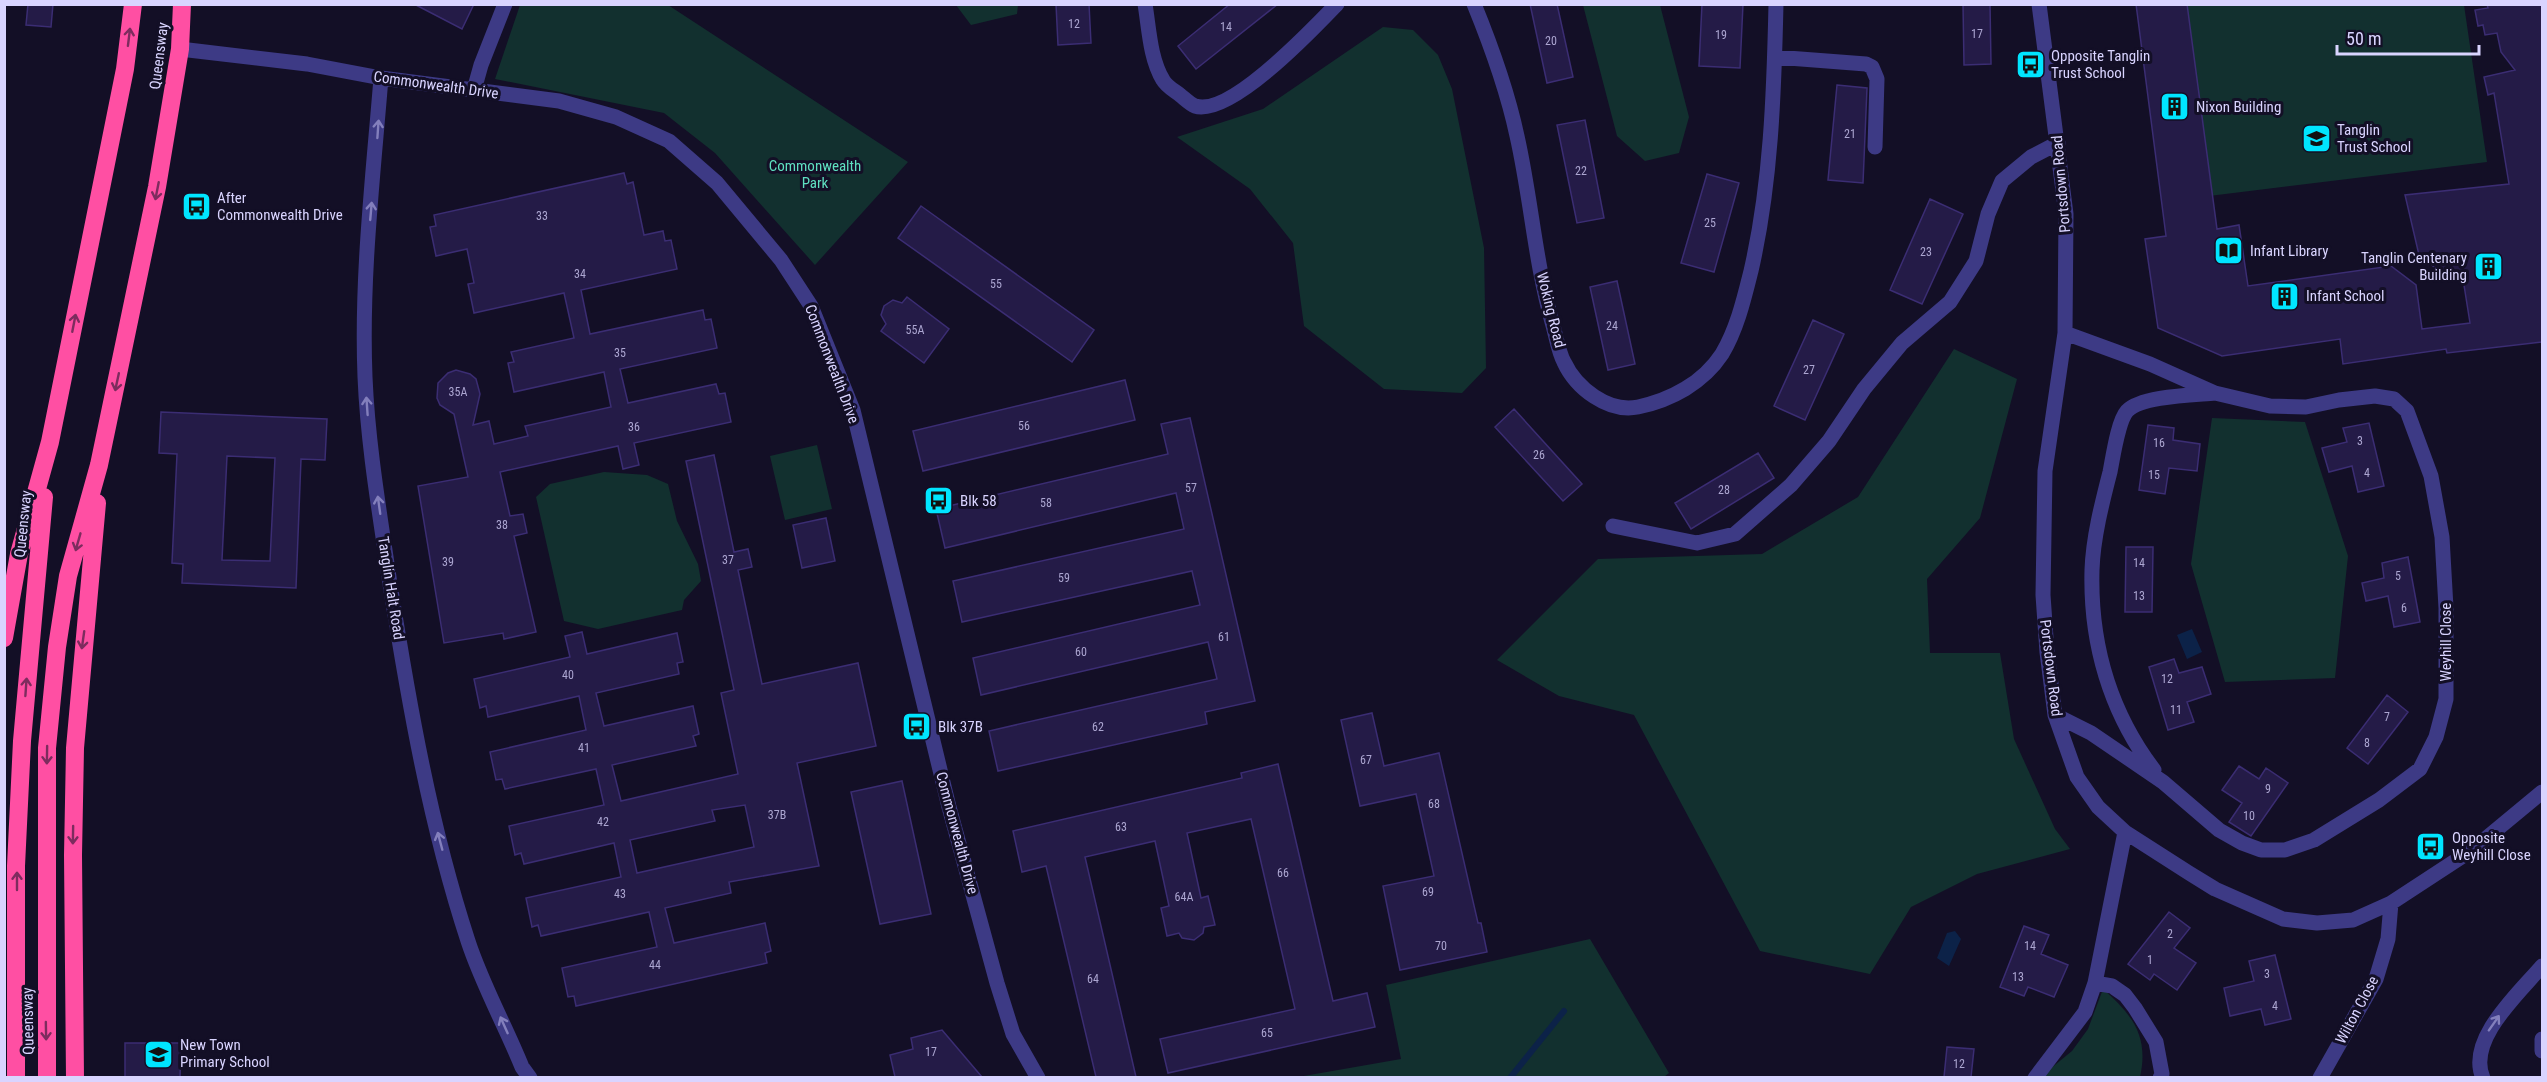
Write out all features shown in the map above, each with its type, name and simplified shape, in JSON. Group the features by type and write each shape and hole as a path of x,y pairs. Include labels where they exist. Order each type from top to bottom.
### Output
{"highway":[{"name":"Queensway","path":"4,638 19,554 50,442 125,69 133,4"},
{"name":"Queensway","path":"47,1077 47,748 57,647 69,576 99,465 157,187 180,50 182,4"},
{"name":"Queensway","path":"16,1077 16,866 22,741 37,560 50,442"},
{"name":"Queensway","path":"75,1077 73,855 75,748 82,650 92,582 99,465"}],"street":[{"path":"474,90 481,65 505,4"},
{"path":"1145,4 1153,53 1163,81 1194,106 1227,101 1263,75 1306,37 1336,4"},
{"name":"Woking Road","path":"1474,4 1500,66 1518,137 1547,302 1564,363 1587,392 1607,404 1629,408 1665,400 1695,383 1722,354 1742,308 1759,238 1770,159 1776,4"},
{"name":"Portsdown Road","path":"2039,4 2066,214 2065,333 2045,471 2042,539 2047,652 2055,715 2078,777 2098,807 2125,832 2215,889 2283,919 2317,923 2353,920 2391,903 2472,850 2542,792"},
{"name":"Commonwealth Drive","path":"180,50 307,64 381,78 559,101 616,117 669,141 717,183 781,260 811,306 853,410 949,807 997,983 1013,1034 1038,1077"},
{"path":"1774,57 1866,64 1872,67 1877,79 1875,147"},
{"name":"Tanglin Halt Road","path":"381,78 364,298 369,441 413,727 439,841 468,943 522,1067 530,1077"},
{"path":"1613,526 1697,543 1735,534 1791,485 1828,441 1864,389 1902,343 1950,302 1976,261 1988,214 2002,181 2031,157 2058,143"},
{"name":"Weyhill Close","path":"2055,715 2091,733 2163,782 2219,830 2242,843 2261,850 2285,850 2314,840 2379,800 2421,769 2436,737 2446,699 2446,608 2442,537 2431,476 2407,411 2394,399 2375,396 2338,400 2306,407 2270,406 2215,393 2150,364 2065,333"},
{"name":"Weyhill Close","path":"2163,782 2136,747 2117,711 2102,667 2096,634 2092,569 2104,498 2124,415 2134,405 2215,393"},
{"path":"2035,1077 2038,1070 2066,1040 2085,1012 2095,983 2125,832"},
{"name":"Wilton Close","path":"2320,1077 2376,979 2388,939 2391,903"},
{"path":"2483,1077 2480,1057 2484,1038 2500,1015 2542,966"},
{"path":"2095,983 2112,986 2125,995 2144,1022 2157,1042 2162,1074 2160,1077"},
{"path":"2542,1039 2542,1051"}],"green space":[{"name":"Commonwealth Park","path":"520,5 668,5 908,162 815,265 715,153 664,113 495,79"},
{"path":"956,5 1018,5 1017,14 971,25"},
{"path":"1583,5 1660,5 1689,117 1679,153 1645,161 1617,136"},
{"path":"2187,5 2464,5 2487,162 2209,196"},
{"path":"1383,27 1413,30 1438,55 1452,89 1484,248 1486,368 1462,393 1384,389 1304,326 1293,243 1250,189 1177,137 1263,109"},
{"path":"1954,349 2017,379 1980,518 1927,579 1930,653 2000,653 2014,739 2055,829 2070,849 1977,874 1911,907 1870,974 1760,951 1634,715 1559,696 1497,660 1598,559 1762,554 1858,497"},
{"path":"2212,418 2305,422 2348,556 2335,678 2225,682 2191,564"},
{"path":"817,445 832,509 785,520 770,456"},
{"path":"604,472 647,475 668,484 677,521 698,564 701,581 684,600 682,610 598,629 564,621 536,497 550,484"},
{"path":"1590,939 1669,1073 1664,1077 1298,1077 1401,1059 1386,985"},
{"path":"2103,989 2123,1008 2136,1028 2142,1050 2140,1077 2039,1078 2072,1051 2088,1029"}],"water":[{"path":"2192,629 2202,652 2187,659 2177,635"},
{"path":"1955,931 1961,939 1949,966 1937,958 1947,933"}],"building":[{"path":"28,4 53,4 51,27 26,25"},
{"path":"414,4 474,4 462,29"},
{"path":"1056,4 1089,4 1091,43 1058,45"},
{"path":"1230,4 1278,4 1196,69 1178,46"},
{"path":"1530,4 1557,4 1573,77 1547,83"},
{"path":"1702,4 1743,4 1740,68 1699,66"},
{"path":"1963,4 1990,4 1991,64 1964,65"},
{"path":"2136,4 2187,4 2217,229 2239,225 2248,286 2391,266 2416,285 2422,329 2470,323 2463,279 2452,281 2419,255 2405,195 2509,184 2494,93 2488,95 2484,77 2515,70 2501,52 2497,33 2485,35 2483,25 2478,26 2475,10 2488,8 2487,4 2542,4 2542,342 2447,353 2446,349 2343,364 2340,339 2222,356 2158,328 2145,239 2166,236"},
{"path":"1837,85 1867,88 1863,183 1828,180"},
{"path":"1585,120 1604,218 1577,223 1557,125"},
{"path":"624,173 627,184 633,182 644,235 663,231 665,241 671,240 677,269 581,290 590,334 703,310 705,320 711,319 717,348 620,369 628,403 716,384 719,394 725,393 731,422 634,443 639,465 623,469 618,446 500,472 510,516 523,514 527,533 514,536 536,632 504,639 503,633 444,643 418,486 468,477 454,414 440,405 437,398 438,383 448,373 456,370 470,374 476,379 480,394 473,425 489,421 494,444 528,436 525,426 611,407 604,372 514,392 508,363 514,362 511,352 574,338 564,293 474,313 468,284 474,283 467,249 436,256 430,227 436,226 434,215"},
{"path":"1707,174 1739,183 1714,272 1681,263"},
{"path":"1930,199 1963,214 1922,304 1890,290"},
{"path":"921,206 1094,330 1072,362 898,238"},
{"path":"1617,281 1635,364 1608,370 1590,287"},
{"path":"907,297 949,329 924,363 881,331 886,324 881,315 884,306 893,300 902,303"},
{"path":"1813,320 1844,334 1805,420 1774,406"},
{"path":"1125,380 1135,420 923,471 913,431"},
{"path":"1514,409 1582,484 1563,501 1495,427"},
{"path":"161,412 327,419 325,460 301,459 296,588 182,583 183,564 172,563 177,454 159,453","holes":["227,456 275,458 270,561 222,560"]},
{"path":"1190,418 1255,701 1205,712 1207,724 998,771 989,731 1217,679 1208,642 981,695 973,658 1200,605 1192,571 962,622 953,581 1184,529 1176,493 945,548 936,509 1168,454 1161,424"},
{"path":"2369,423 2384,486 2358,492 2352,466 2329,472 2322,448 2347,442 2343,428"},
{"path":"2148,425 2174,428 2173,440 2200,444 2197,471 2169,468 2165,494 2139,490"},
{"path":"1758,453 1774,478 1691,529 1675,503"},
{"path":"714,455 734,552 748,549 752,567 738,570 762,684 858,663 876,746 797,763 819,866 729,882 731,893 665,908 674,943 765,923 771,951 765,953 767,963 576,1006 574,996 568,997 562,968 657,947 649,912 541,936 538,925 532,927 526,898 621,877 614,843 524,864 521,853 515,855 509,826 604,805 596,769 505,789 502,779 496,780 490,752 586,730 579,696 488,717 486,706 480,708 474,679 570,657 565,636 582,632 587,654 677,633 683,662 677,663 679,674 596,693 604,726 693,706 699,734 693,736 696,746 612,765 621,801 738,774 721,693 734,690 686,461","holes":["745,805 754,847 637,873 630,840 715,821 712,810"]},
{"path":"826,518 835,561 802,568 793,525"},
{"path":"2126,547 2153,547 2152,612 2125,612"},
{"path":"2408,557 2420,622 2394,627 2388,596 2366,601 2362,583 2384,578 2382,563"},
{"path":"2174,659 2179,673 2202,667 2211,694 2187,702 2194,722 2168,730 2149,667"},
{"path":"2387,695 2408,712 2368,764 2347,748"},
{"path":"1372,713 1384,766 1439,753 1478,923 1481,923 1487,952 1400,970 1383,886 1434,876 1416,794 1360,806 1341,720"},
{"path":"1278,764 1333,1001 1367,993 1375,1027 1168,1073 1160,1039 1295,1009 1251,819 1187,833 1201,898 1208,896 1215,925 1204,927 1203,933 1194,940 1182,938 1179,933 1167,936 1161,908 1169,906 1155,841 1085,857 1136,1077 1096,1077 1046,866 1022,872 1013,831 1242,778 1241,773"},
{"path":"2239,766 2259,779 2266,768 2288,783 2251,836 2229,822 2242,803 2222,790"},
{"path":"902,781 931,914 880,924 851,792"},
{"path":"2169,912 2190,928 2174,948 2196,963 2177,990 2154,974 2150,980 2128,964"},
{"path":"2024,926 2049,935 2041,954 2068,965 2054,997 2028,987 2024,996 2000,987"},
{"path":"2275,955 2291,1019 2265,1025 2261,1009 2230,1016 2224,988 2254,981 2249,961"},
{"path":"942,1030 982,1077 895,1077 890,1055 913,1049 911,1038"},
{"path":"125,1043 181,1043 180,1077 125,1077"},
{"path":"1947,1047 1974,1049 1971,1077 1944,1077"}],"waterway":[{"path":"1510,1078 1564,1011"}],"place":[{"name":"Opposite Tanglin Trust School","path":"2030,65"},
{"name":"Nixon Building","path":"2175,107"},
{"name":"Tanglin Trust School","path":"2316,139"},
{"name":"After Commonwealth Drive","path":"196,207"},
{"name":"Infant Library","path":"2229,251"},
{"name":"Tanglin Centenary Building","path":"2488,267"},
{"name":"Infant School","path":"2285,296"},
{"name":"Blk 58","path":"939,501"},
{"name":"Blk 37B","path":"917,727"},
{"name":"Opposite Weyhill Close","path":"2431,847"},
{"name":"New Town Primary School","path":"159,1054"}]}
